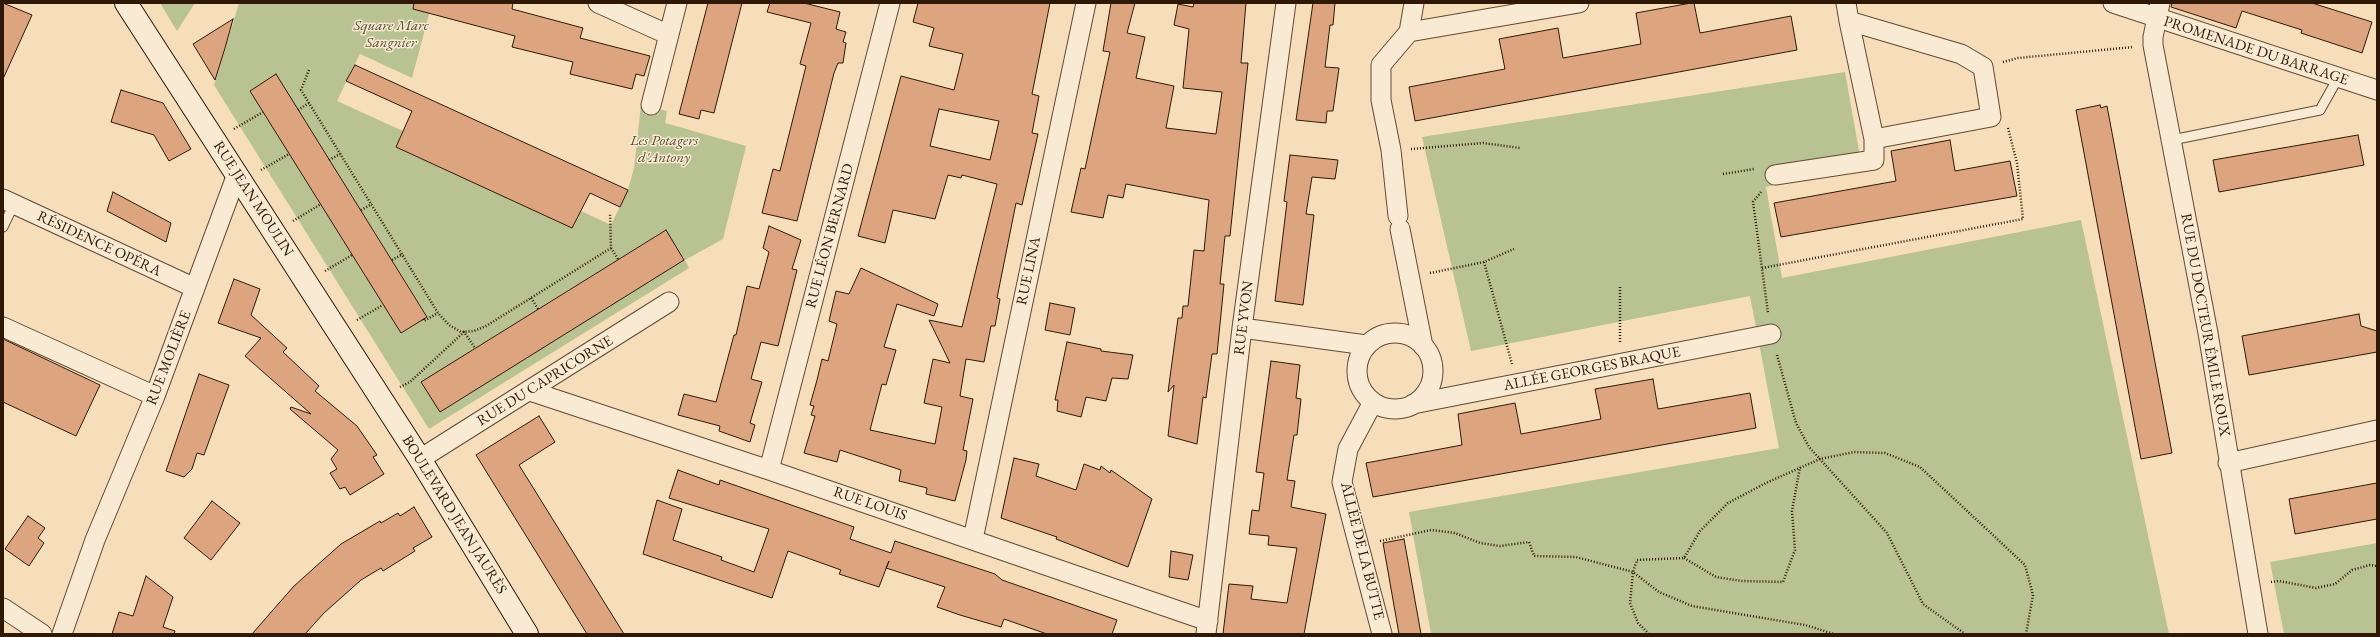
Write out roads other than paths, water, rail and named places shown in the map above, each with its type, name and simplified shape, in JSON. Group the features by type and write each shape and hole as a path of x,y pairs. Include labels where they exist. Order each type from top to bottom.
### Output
{"main road":[{"name":"RUE JEAN MOULIN","path":"126,3 380,397"},
{"name":"BOULEVARD JEAN JAURÈS","path":"380,397 420,459 527,634"}],"street":[{"path":"598,3 669,35"},
{"path":"651,105 677,3"},
{"name":"RUE LÉON BERNARD","path":"769,470 890,3"},
{"name":"RUE LINA","path":"973,539 1086,3"},
{"name":"RUE YVON","path":"1207,627 1242,328 1286,3"},
{"path":"1413,404 1422,397 1432,378 1432,366 1423,346 1399,222 1391,150 1381,100 1381,65 1409,32 1414,3"},
{"path":"1409,32 1579,3"},
{"name":"PROMENADE DU BARRAGE","path":"2113,3 2158,10 2338,78 2377,90"},
{"name":"RUE DU DOCTEUR ÉMILE ROUX","path":"2158,10 2153,45 2208,333 2228,463 2258,634"},
{"path":"1847,12 1961,54 1983,67 1991,117 1874,139"},
{"path":"1775,175 1874,160 1874,139 1847,12"},
{"name":"RUE MOLIÈRE","path":"62,634 95,540 155,396 195,288 239,178"},
{"name":"RÉSIDENCE OPÉRA","path":"8,201 195,288"},
{"name":"RUE DU CAPRICORNE","path":"420,459 669,302"},
{"path":"3,327 155,396"},
{"path":"1242,328 1366,345"},
{"path":"1372,402 1363,393 1358,381 1356,368 1366,345 1383,335 1401,333 1414,338 1423,346"},
{"name":"ALLÉE GEORGES BRAQUE","path":"1372,402 1392,409 1771,334"},
{"name":"RUE LOUIS","path":"530,391 973,539 1207,627"},
{"name":"ALLÉE DE LA BUTTE","path":"1372,402 1348,449 1342,482 1360,545 1382,634"},
{"path":"2228,463 2377,430"},
{"path":"3,608 42,634"}],"lane":[{"path":"2172,140 2320,110 2338,78"},
{"path":"3,227 8,201"}],"park label":[{"name":"Square Marc Sangnier","path":"391,34"},
{"name":"Les Potagers d'Antony","path":"664,150"}]}
